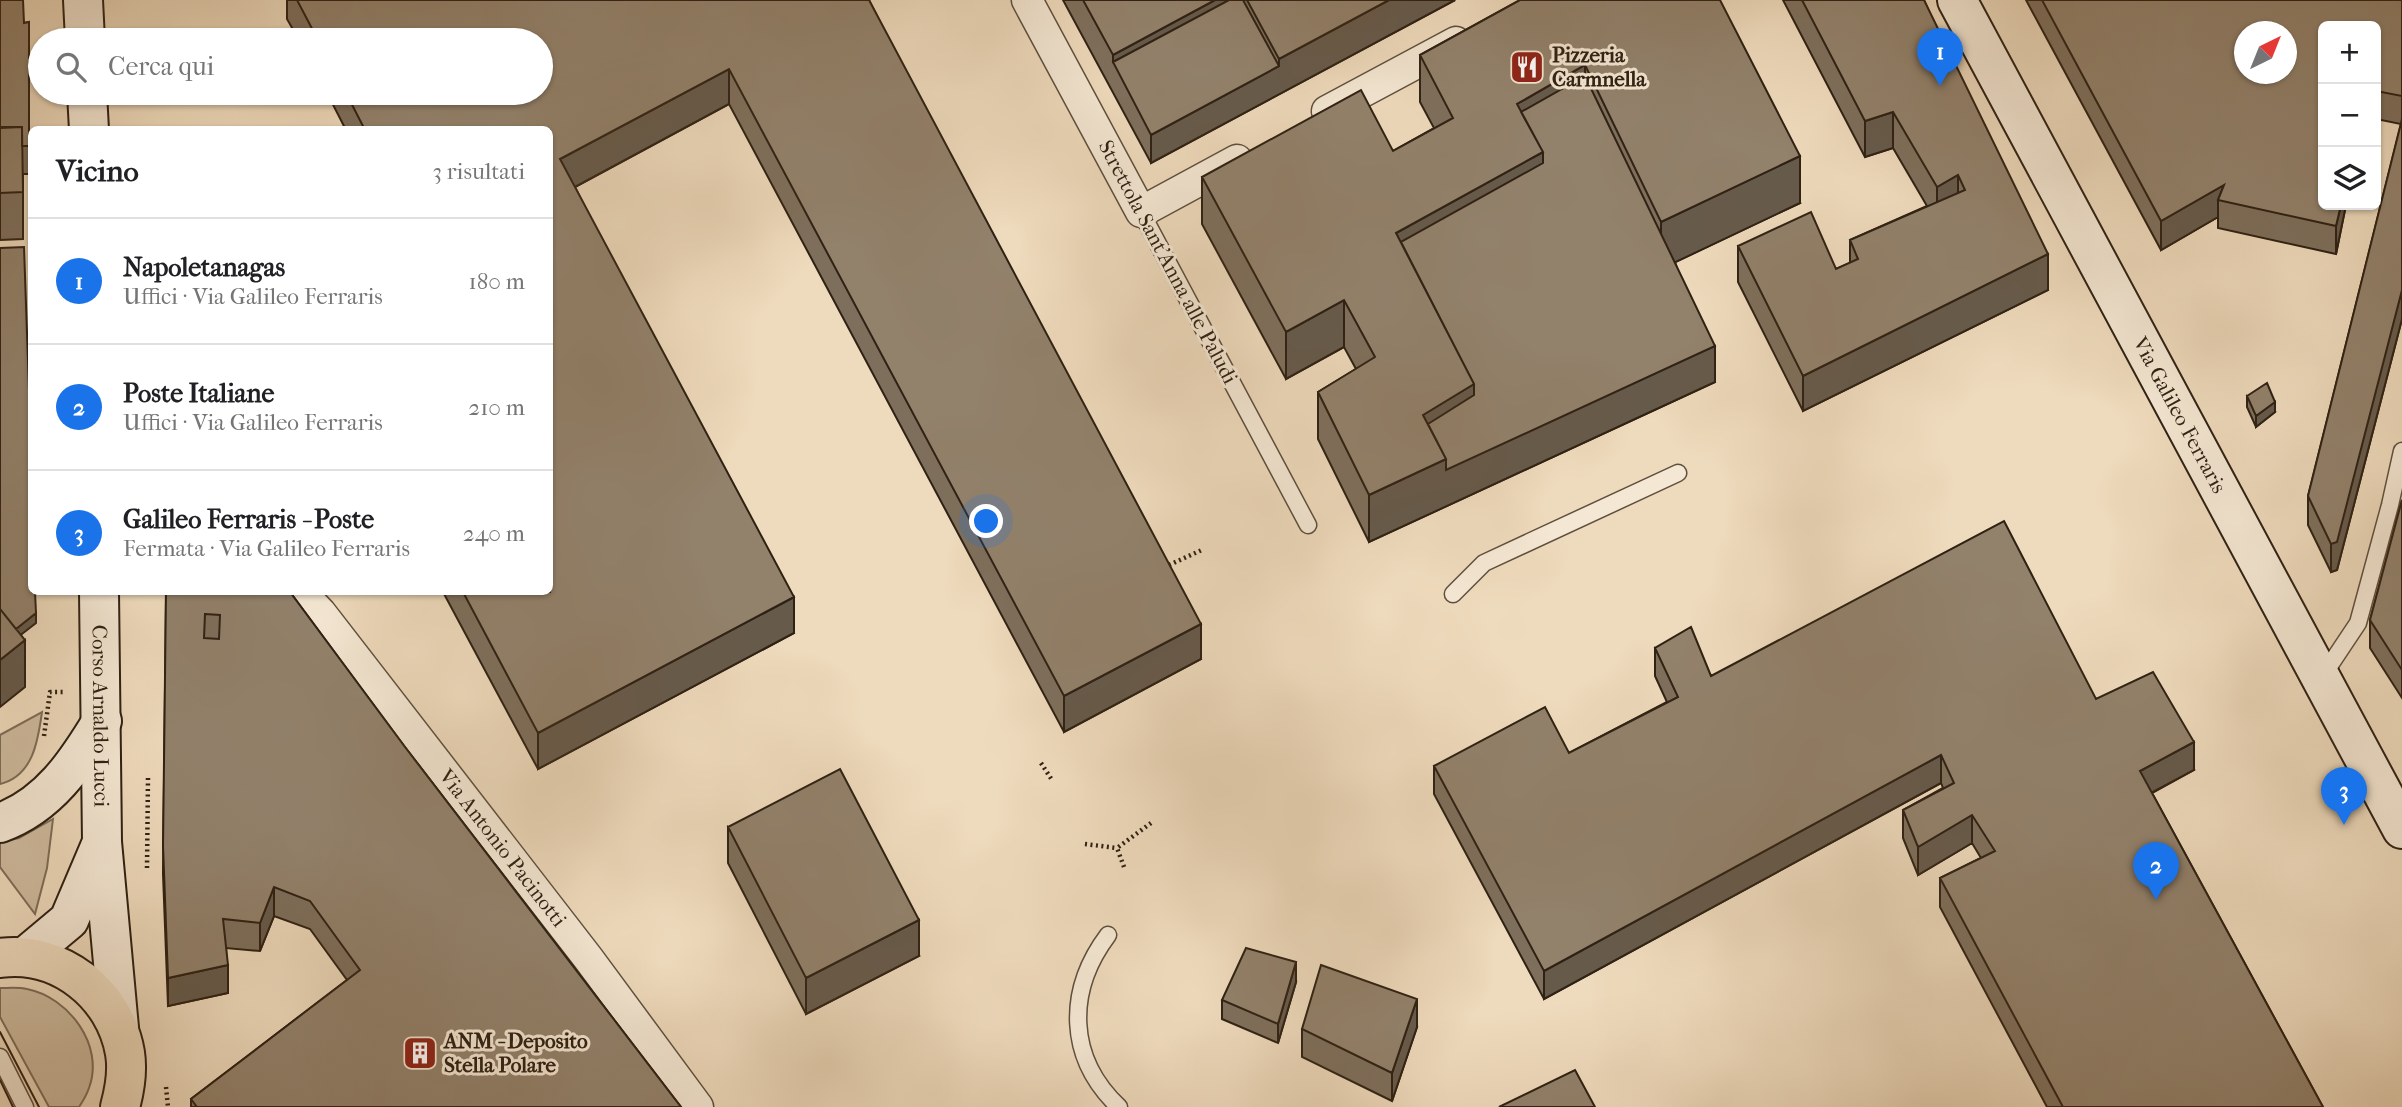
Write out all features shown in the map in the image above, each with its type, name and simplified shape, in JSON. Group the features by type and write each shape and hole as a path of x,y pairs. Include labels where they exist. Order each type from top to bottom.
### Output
{"main road":[{"path":"83,0 84,28"},
{"name":"Via Galileo Ferraris","path":"1957,0 2320,679 2387,790 2402,829"},
{"path":"88,105 89,126"},
{"name":"Corso Arnaldo Lucci","path":"99,595 102,842 118,1028"},
{"path":"0,823 25,812 49,794 76,763 102,721"},
{"name":"Corso Arnaldo Lucci","path":"9,954 69,920 102,842"},
{"path":"9,954 56,964 82,980 103,1002 118,1028 125,1055 126,1083 120,1107"}],"street":[{"name":"Strettola Sant'Anna alle Paludi","path":"1027,0 1141,212"},
{"path":"1303,125 1486,26"},
{"path":"1141,212 1266,145"},
{"name":"Via Antonio Pacinotti","path":"304,595 321,613 579,947 698,1107"}],"lane":[{"name":"Strettola Sant'Anna alle Paludi","path":"1141,212 1308,525"},
{"path":"2320,679 2358,623 2402,451"},
{"path":"1453,594 1484,562 1678,473"},
{"path":"1108,935 1094,953 1085,975 1076,1024 1081,1046 1102,1091 1119,1107"},
{"path":"0,1057 25,1107"}],"path":[{"path":"1169,565 1203,549"},
{"path":"1041,763 1052,780"},
{"path":"147,868 148,776"},
{"path":"1085,844 1117,848 1152,823"},
{"path":"1117,848 1124,867"}],"shaded area":[{"path":"42,712 36,745 27,765 11,780 0,784 0,735"},
{"path":"53,819 47,868 35,914 0,867 0,842 19,838"},
{"path":"0,988 24,988 42,994 56,1002 79,1025 92,1056 93,1072 79,1107 49,1107 0,1017"}],"building":[{"path":"0,0 23,0 24,23 29,22 28,146 22,146 22,127 0,127"},
{"path":"297,0 869,0 1201,624 1064,696 729,69 560,159 794,597 538,733 465,595 553,595 553,126 363,126 352,105 553,105 553,28 312,28"},
{"path":"1083,0 1215,0 1113,55"},
{"path":"1229,0 1243,0 1279,66 1151,135 1113,62"},
{"path":"1247,0 1389,0 1279,59"},
{"path":"1520,0 1720,0 1800,156 1661,222 1585,65 1517,104 1543,152 1396,233 1474,384 1423,415 1446,459 1369,495 1318,392 1375,357 1344,300 1286,332 1202,177 1361,90 1393,151 1453,118 1420,55"},
{"path":"1802,0 1924,0 2048,254 1803,376 1738,246 1811,212 1836,269 1858,259 1850,240 1965,190 1958,175 1937,187 1893,112 1865,121"},
{"path":"2042,0 2402,0 2402,96 2381,92 2381,21 2318,21 2318,210 2340,210 2336,226 2218,200 2224,185 2161,221"},
{"path":"1585,76 1715,346 1446,470 1446,459 1428,424 1474,395 1474,384 1401,242 1543,163 1543,152 1521,112"},
{"path":"2402,119 2402,290 2337,542 2331,544 2308,496"},
{"path":"22,127 23,192 0,193 0,128"},
{"path":"24,247 28,361 28,595 35,595 36,613 16,629 0,609 0,248"},
{"path":"2267,383 2275,402 2256,416 2247,396"},
{"path":"2402,500 2402,670 2370,620"},
{"path":"2004,521 2096,699 2153,672 2194,742 2140,771 2323,1107 2063,1107 1940,878 1995,851 1972,815 1918,847 1903,810 1954,783 1941,755 1544,971 1434,766 1545,707 1569,753 1678,697 1655,648 1691,627 1711,676"},
{"path":"166,595 292,595 405,747 681,1107 197,1107 191,1099 360,970 310,901 274,887 260,923 223,919 228,965 168,978 163,846","holes":["205,614 220,615 219,639 204,638"]},
{"path":"0,609 25,640 0,660"},
{"path":"840,769 919,920 806,978 728,827"},
{"path":"1246,948 1296,962 1278,1024 1222,1000"},
{"path":"1321,965 1417,999 1392,1073 1302,1029"},
{"path":"1575,1070 1595,1107 1499,1107"}],"tram line":[{"path":"0,1032 39,1107"},
{"path":"0,1080 13,1107"}],"place":[{"name":"Pizzeria Carmnella","path":"1527,67"},
{"name":"Napoletanagas","path":"1940,86"},
{"name":"Galileo Ferraris - Poste","path":"2344,825"},
{"name":"Poste Italiane","path":"2156,900"},
{"name":"ANM - Deposito Stella Polare","path":"420,1053"}]}
